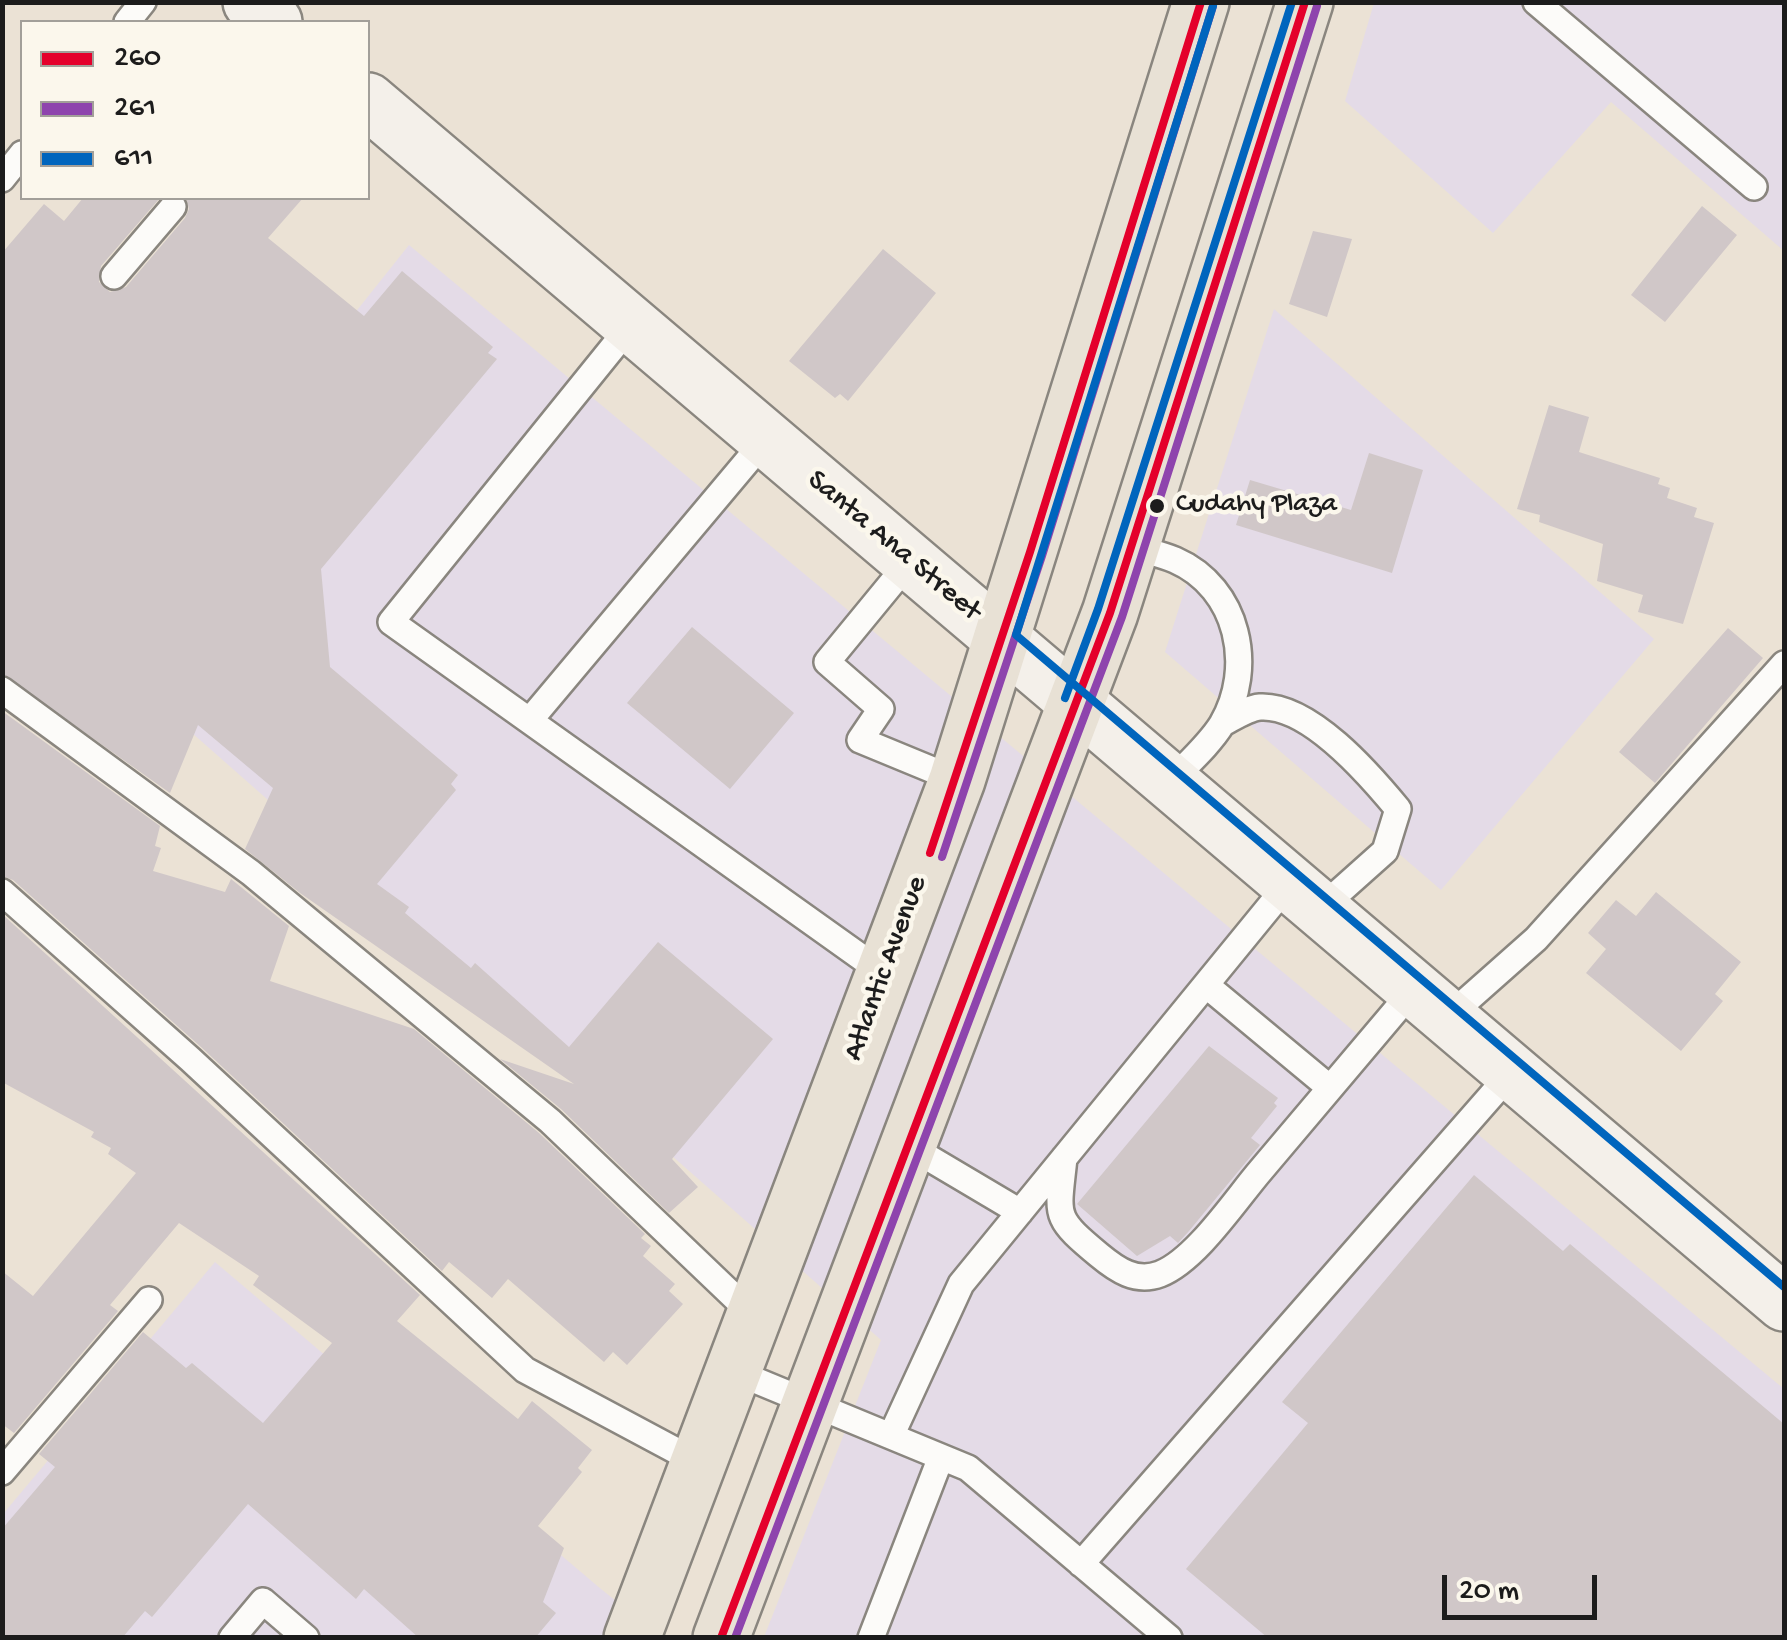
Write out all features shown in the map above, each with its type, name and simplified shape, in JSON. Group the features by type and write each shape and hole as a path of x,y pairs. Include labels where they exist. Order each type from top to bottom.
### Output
{"main road":[{"name":"Atlantic Avenue","path":"632,1638 700,1463 751,1313 886,974 957,780 1201,2"},
{"path":"721,1638 1077,702 1305,2"}],"street":[{"path":"251,2 272,20"},
{"name":"Santa Ana Street","path":"370,104 1784,1303"}],"lane":[{"path":"1536,2 1754,187"},
{"path":"2,180 20,157"},
{"path":"114,276 173,207"},
{"path":"631,324 391,622 886,974"},
{"path":"530,720 766,439"},
{"path":"1130,546 1178,561 1210,588 1239,632 1241,676 1223,723 1170,782"},
{"path":"910,561 826,662 881,709 860,740 957,780"},
{"path":"1064,1158 1058,1210 1067,1228 1117,1270 1136,1278 1157,1275 1188,1254 1330,1088 1431,1003 1536,939 1784,664"},
{"path":"2,690 251,873 520,1096 751,1313"},
{"path":"891,1436 961,1284 1206,985 1305,896 1385,851 1398,809 1357,758 1287,712 1258,707 1223,723"},
{"path":"2,892 190,1058 525,1370 700,1463"},
{"path":"1206,985 1330,1088"},
{"path":"1082,1564 1512,1072"},
{"path":"908,1145 1020,1212"},
{"path":"2,1472 149,1300"},
{"path":"733,1371 968,1468 1169,1638"},
{"path":"871,1638 941,1457"},
{"path":"232,1638 263,1601 306,1638"}],"shaded area":[{"path":"1374,3 1784,3 1784,251 1611,102 1493,233 1345,101"},
{"path":"409,245 1784,1389 1784,1637 764,1637 881,1340 91,644"},
{"path":"1274,309 1654,639 1441,890 1165,652"},
{"path":"215,1262 661,1637 3,1638 3,1514"}],"building":[{"path":"81,200 158,200 101,266 99,282 110,292 126,287 185,218 189,209 187,200 301,200 268,238 364,316 402,271 493,347 488,353 497,359 321,569 330,667 458,775 451,784 456,790 377,884 409,907 405,913 471,968 475,963 569,1047 658,942 773,1039 672,1159 698,1187 669,1213 561,1109 500,1059 574,1084 300,893 245,849 273,788 198,725 170,793 2,674 2,253 44,204 64,221"},
{"path":"1702,206 1737,235 1665,322 1631,295"},
{"path":"1313,231 1352,239 1327,317 1289,304"},
{"path":"883,249 936,293 848,401 840,394 835,398 789,361"},
{"path":"1549,405 1589,417 1579,452 1660,478 1658,484 1670,488 1667,498 1697,508 1694,517 1714,523 1683,624 1638,612 1643,595 1597,581 1603,544 1539,522 1540,515 1517,509"},
{"path":"1369,453 1423,470 1392,573 1236,525 1250,480 1351,510"},
{"path":"692,627 794,713 730,789 627,703"},
{"path":"1728,628 1763,658 1655,783 1619,752"},
{"path":"2,711 160,826 155,846 161,848 153,871 225,892 231,879 289,926 270,981 414,1029 539,1133 645,1234 641,1238 651,1246 643,1256 675,1284 669,1291 683,1304 627,1365 613,1352 604,1362 508,1279 492,1298 449,1262 442,1271 201,1047 13,880 2,876"},
{"path":"1656,892 1741,962 1715,994 1723,1001 1681,1051 1586,973 1606,949 1588,933 1616,900 1636,916"},
{"path":"2,914 420,1295 397,1321 518,1419 532,1401 592,1450 578,1468 582,1472 538,1526 564,1548 543,1602 556,1613 535,1638 419,1638 364,1589 356,1599 248,1504 152,1617 145,1611 122,1638 2,1638 2,1529 55,1467 39,1454 143,1332 186,1368 192,1363 263,1423 332,1343 253,1285 259,1276 179,1223 110,1305 118,1311 14,1433 2,1424 2,1271 33,1296 136,1173 108,1154 111,1148 91,1137 94,1132 2,1082"},
{"path":"1209,1046 1278,1098 1274,1103 1277,1106 1251,1138 1260,1145 1178,1243 1170,1236 1137,1256 1077,1204"},
{"path":"1474,1175 1563,1251 1570,1244 1784,1424 1784,1638 1268,1638 1186,1569 1308,1423 1282,1402"}],"transit line":[{"name":"260","path":"930,853 1030,552 1201,2"},
{"name":"611","path":"1065,698 1098,609 1292,2"},
{"name":"260","path":"721,1638 1110,613 1305,2"},
{"name":"261","path":"942,857 1042,556 1213,6"},
{"name":"611","path":"1213,6 1016,635 1784,1287"},
{"name":"261","path":"735,1638 1122,617 1317,6"}],"place":[{"name":"Cudahy Plaza","path":"1157,506"}]}
